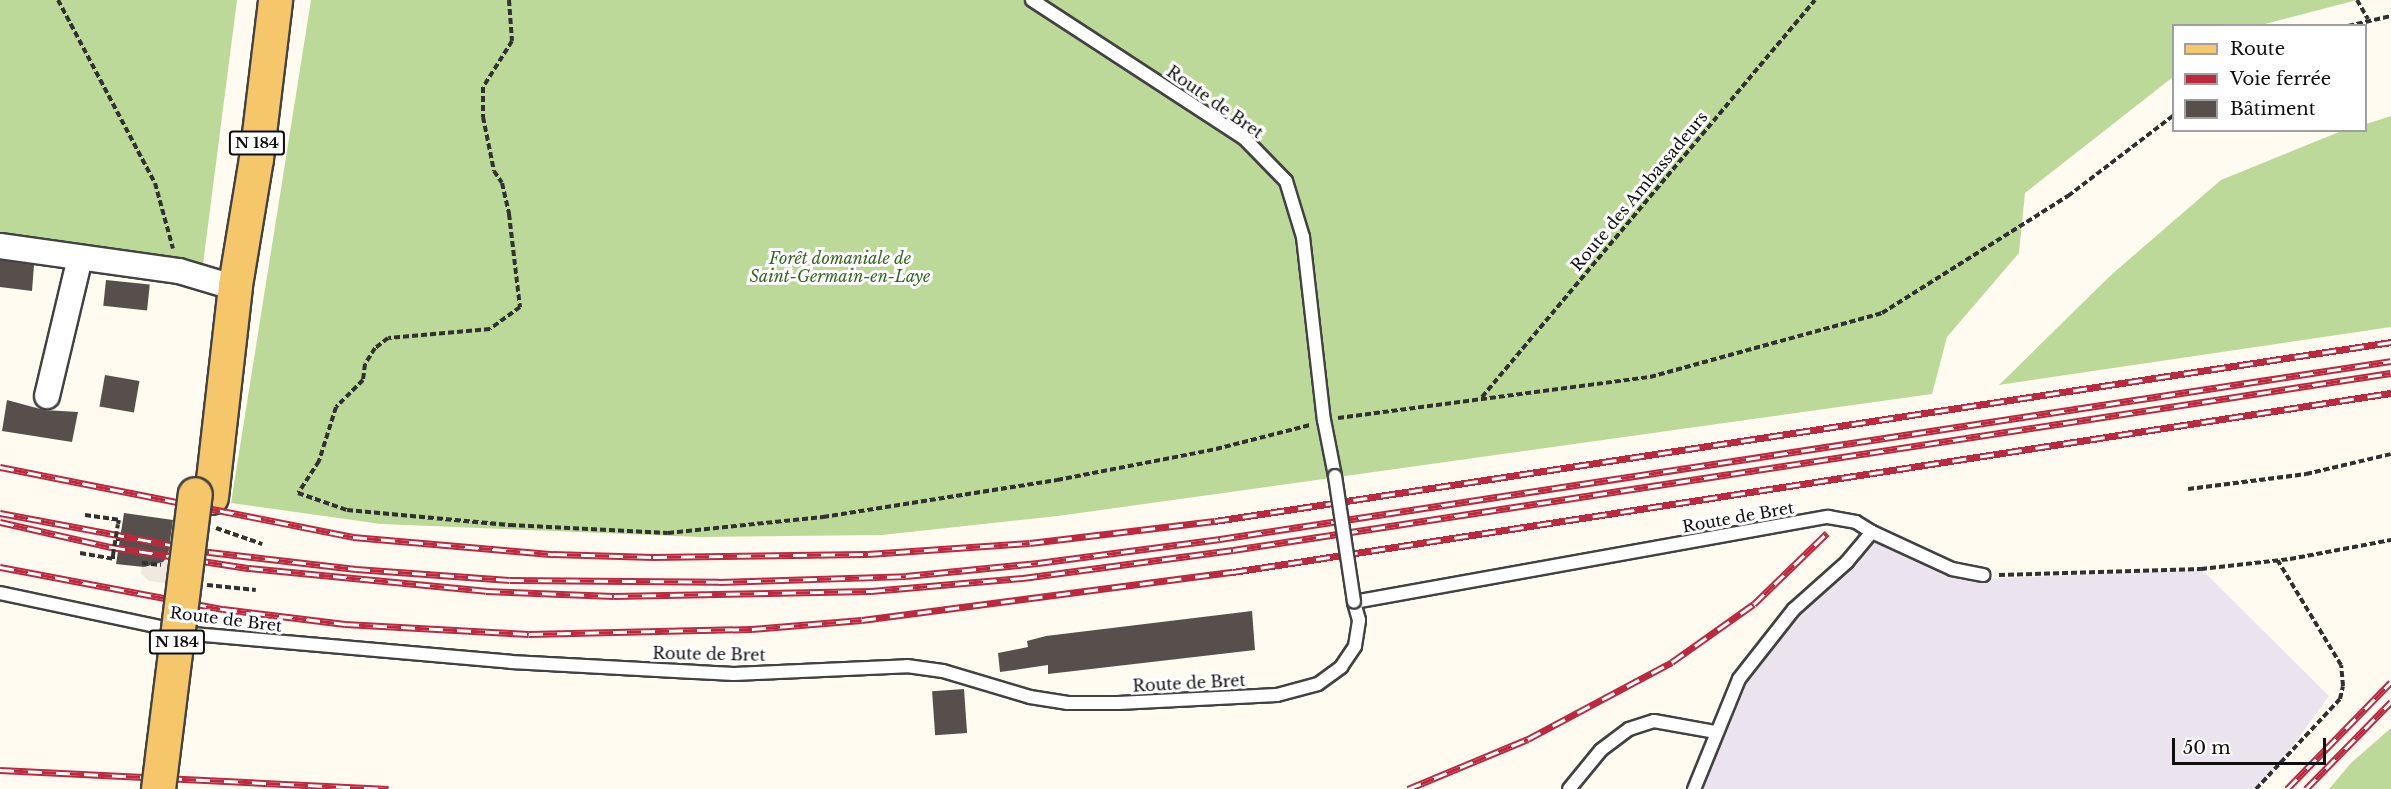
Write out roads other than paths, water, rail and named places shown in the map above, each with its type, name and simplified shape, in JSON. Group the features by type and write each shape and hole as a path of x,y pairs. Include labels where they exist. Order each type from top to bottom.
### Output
{"main road":[{"name":"N 184","path":"174,789 206,506 254,0"},
{"name":"N 184","path":"227,284 256,158 275,0"},
{"name":"N 184","path":"158,789 206,506"}],"street":[{"path":"0,246 179,271 227,284"},
{"path":"47,396 80,258"}],"lane":[{"name":"Route de Bret","path":"0,593 193,634 511,662 734,674 907,666 943,671 1030,697 1067,703 1118,703 1277,695 1318,684 1341,667 1355,646 1359,620 1354,602 1324,420 1303,237 1286,181 1244,138 1032,0"},
{"name":"Route de Bret","path":"1354,602 1828,518 1856,522 1872,532 1952,569 1983,575"},
{"path":"1695,789 1739,679 1761,647 1872,532"},
{"path":"1569,789 1601,750 1629,729 1654,720 1716,732"}],"railway":[{"path":"0,467 353,537 553,554 653,557 868,554 1030,543 1215,521 2391,342"},
{"path":"0,513 209,552 356,569 510,580 719,582 906,576 1038,563 1220,539 2391,361"},
{"path":"0,522 111,547 249,568 486,591 614,596 871,591 1023,578 1233,550 2391,373"},
{"path":"0,567 223,609 345,624 529,634 752,629 862,620 1233,572 2391,393"},
{"path":"1408,789 1528,739 1672,662 1754,604 1827,533"},
{"path":"2287,789 2391,682"},
{"path":"2306,789 2391,702"},
{"path":"0,770 389,789"}],"park label":[{"name":"Forêt domaniale de Saint-Germain-en-Laye","path":"840,267"}]}
